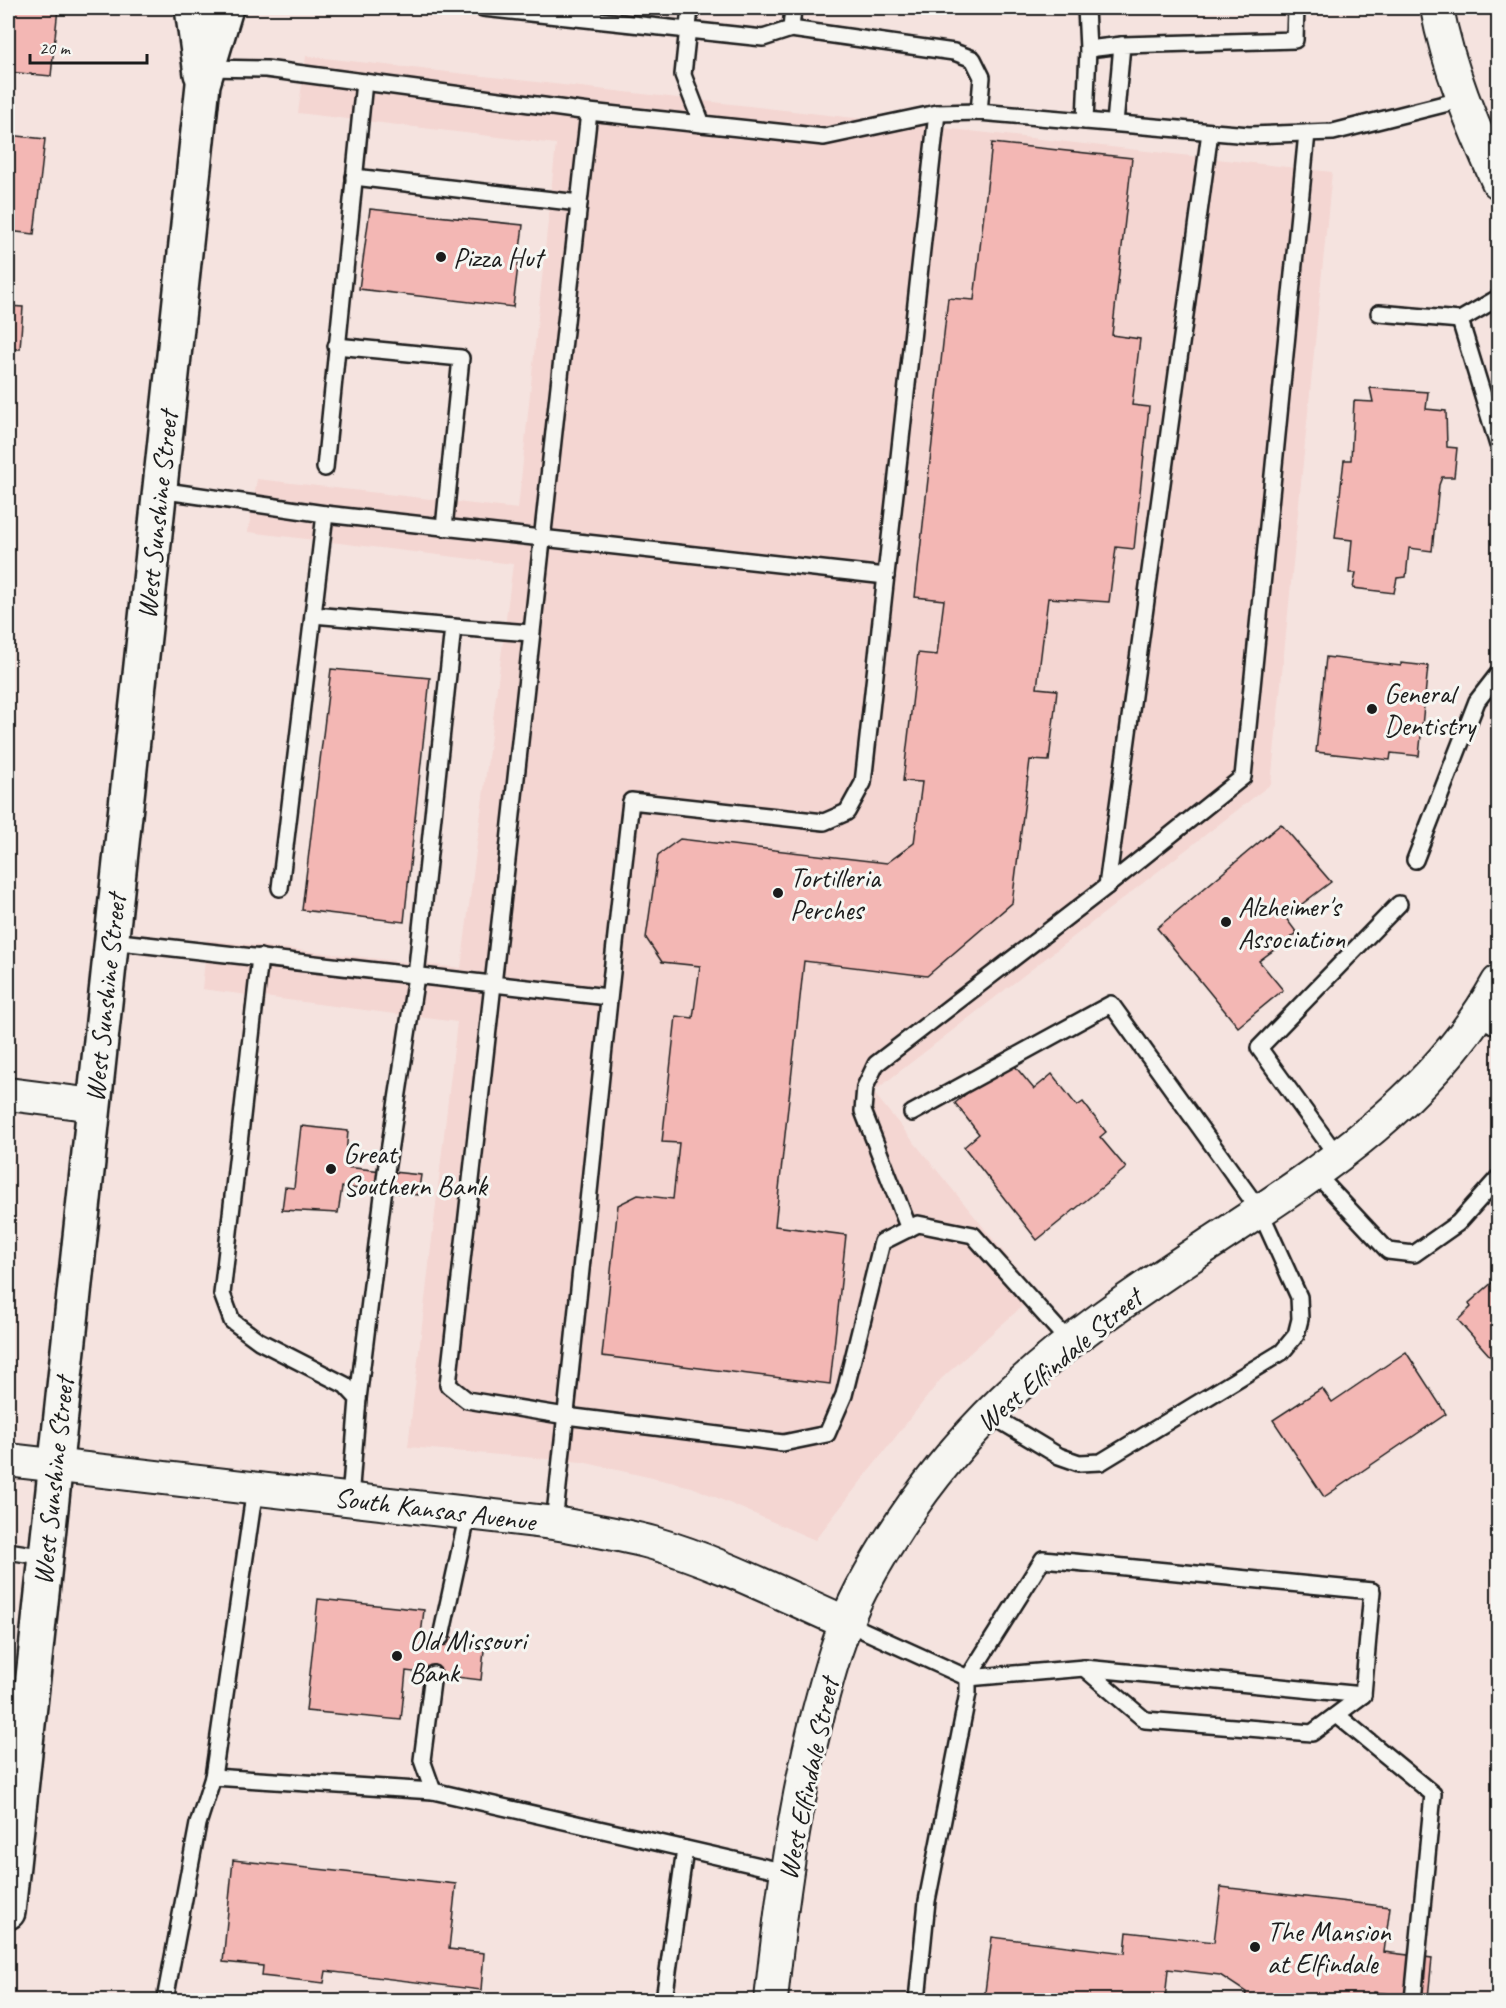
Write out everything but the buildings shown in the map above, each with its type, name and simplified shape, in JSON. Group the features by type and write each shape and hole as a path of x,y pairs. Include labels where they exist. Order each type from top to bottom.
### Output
{"main road":[{"name":"West Sunshine Street","path":"192,8 205,76"},
{"name":"West Sunshine Street","path":"8,1912 13,1815 45,1557 205,76 225,8"}],"street":[{"path":"1437,8 1472,125 1498,182"},
{"name":"West Elfindale Street","path":"777,2000 790,1841 808,1754 828,1678 860,1592 889,1541 914,1504 964,1441 989,1414 1071,1344 1164,1275 1327,1165 1405,1101 1446,1057 1488,1022 1498,982"},
{"path":"8,1094 94,1105"},
{"name":"South Kansas Avenue","path":"8,1460 554,1523 653,1543 752,1581 847,1623"}],"lane":[{"path":"483,8 762,38 791,29 954,52 973,59 982,77 979,112"},
{"path":"690,8 683,75 702,124"},
{"path":"791,29 794,8"},
{"path":"1085,121 1088,49 1086,8"},
{"path":"1088,49 1122,45 1295,40 1296,8"},
{"path":"1115,123 1122,45"},
{"path":"205,76 266,69 589,112 824,137 937,113 979,112 1249,135 1333,132 1464,99"},
{"path":"325,468 364,82"},
{"path":"589,112 541,539 495,984 448,1385 467,1400 566,1416 783,1443 827,1434 844,1395 882,1242 918,1224 973,1234 1071,1344"},
{"path":"554,1523 596,1143 608,997 631,801 824,822 847,812 863,783 937,113"},
{"path":"1107,886 1210,132"},
{"path":"909,1229 863,1111 865,1087 876,1064 1107,886 1243,777 1307,133"},
{"path":"354,177 579,203"},
{"path":"1379,313 1460,320 1498,298"},
{"path":"1460,320 1498,445"},
{"path":"336,345 461,358 444,528"},
{"path":"159,490 325,514 886,576"},
{"path":"279,888 325,514"},
{"path":"313,615 531,633"},
{"path":"351,1499 358,1399 386,1171 416,976 453,627"},
{"path":"1415,860 1477,701 1498,674"},
{"path":"1399,904 1259,1048 1327,1165 1388,1251 1414,1254 1458,1223 1498,1178"},
{"path":"111,941 608,997"},
{"path":"260,957 222,1294 232,1321 259,1341 345,1384 358,1399"},
{"path":"912,1113 1111,1004 1260,1211 1299,1298 1300,1319 1296,1335 1282,1352 1101,1462 1079,1463 1059,1456 989,1414"},
{"path":"165,2001 198,1824 213,1777 255,1488"},
{"path":"441,1637 468,1513"},
{"path":"8,1551 45,1557"},
{"path":"917,2001 927,1901 968,1693 968,1678 1043,1559 1372,1591 1363,1695 1312,1733 1145,1720 1084,1668"},
{"path":"847,1623 968,1678 1084,1668 1363,1695"},
{"path":"433,1674 422,1761 433,1791"},
{"path":"1337,1715 1433,1794 1413,2001"},
{"path":"213,1777 433,1791 786,1872"},
{"path":"664,2001 685,1849"}],"shaded area":[{"path":"306,56 1332,172 1271,784 873,1092 1037,1293 941,1379 815,1540 692,1487 582,1462 408,1447 457,1022 202,989 207,940 461,968 513,564 248,532 257,479 518,509 556,144 298,113"}],"place":[{"name":"Pizza Hut","path":"441,257"},
{"name":"General Dentistry","path":"1372,709"},
{"name":"Tortilleria Perches","path":"778,893"},
{"name":"Alzheimer's Association","path":"1226,922"},
{"name":"Great Southern Bank","path":"331,1169"},
{"name":"Old Missouri Bank","path":"397,1656"},
{"name":"The Mansion at Elfindale","path":"1255,1947"}]}
